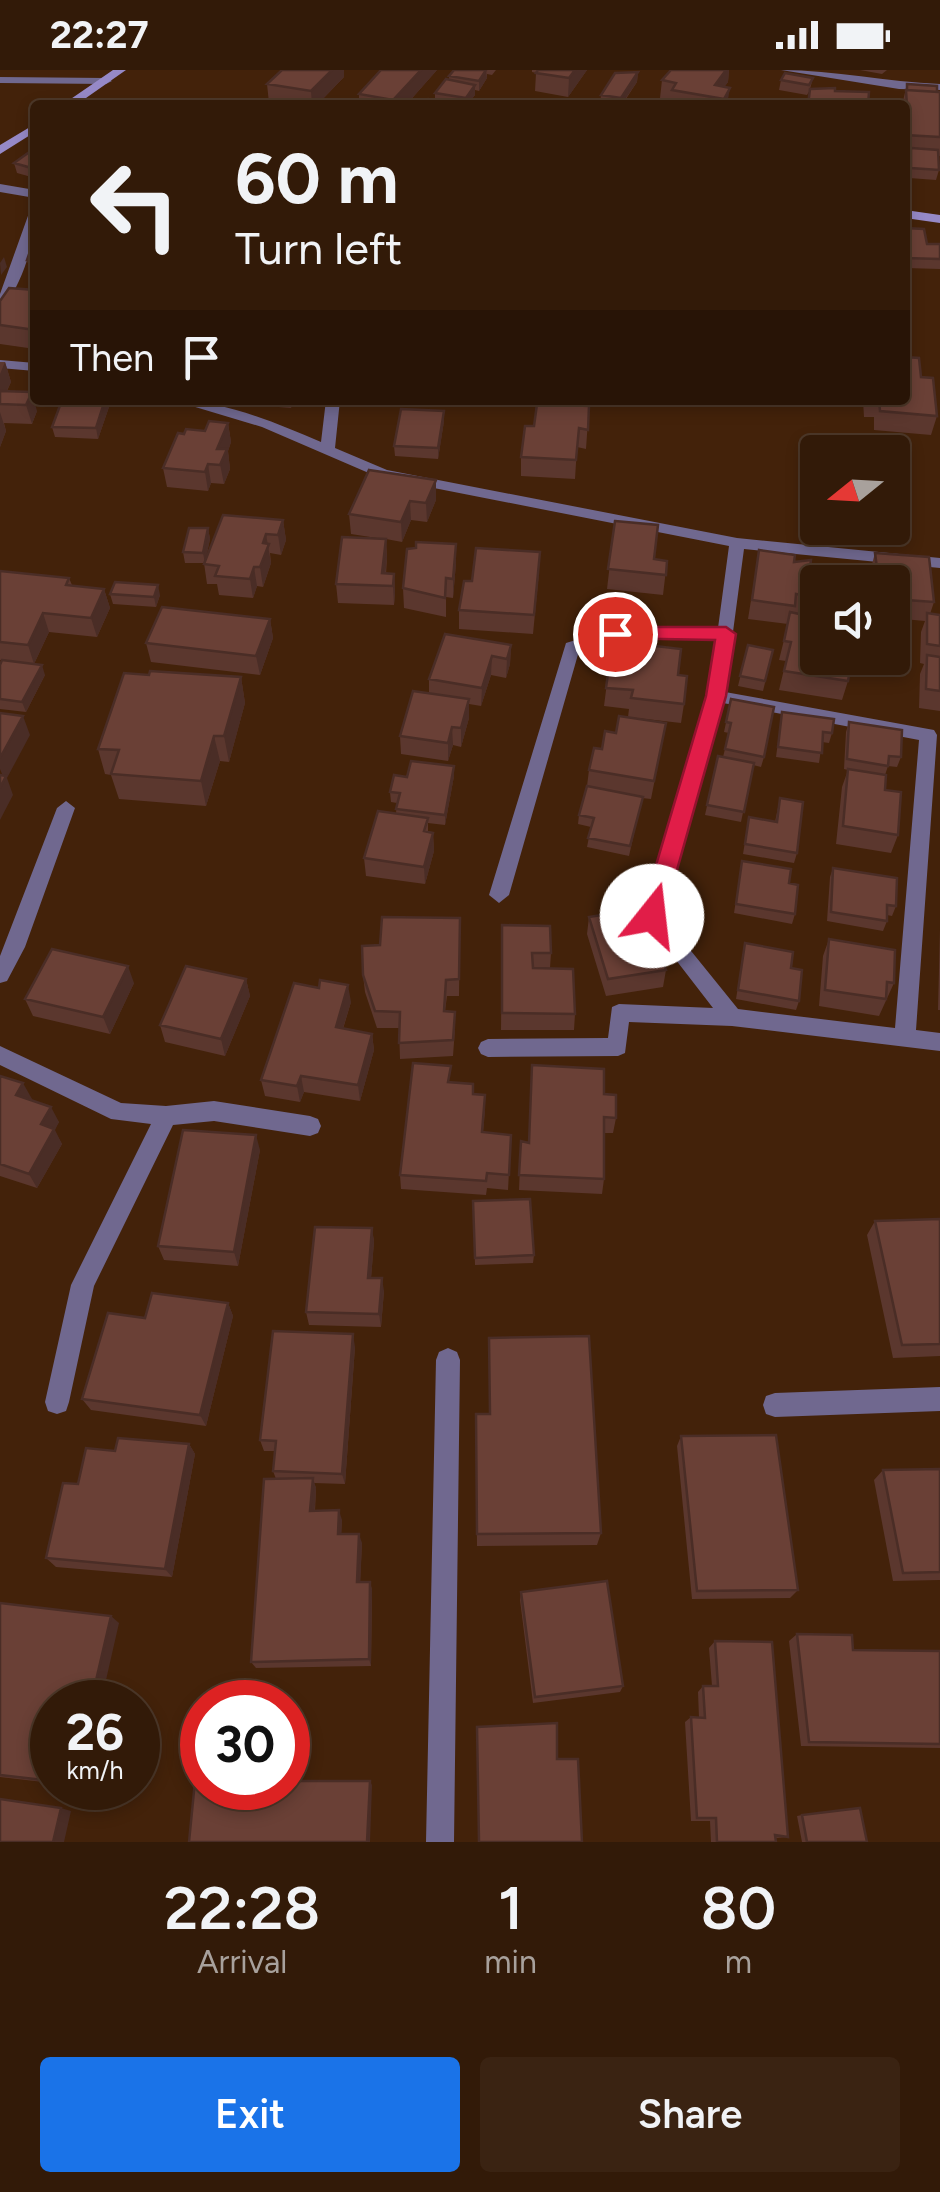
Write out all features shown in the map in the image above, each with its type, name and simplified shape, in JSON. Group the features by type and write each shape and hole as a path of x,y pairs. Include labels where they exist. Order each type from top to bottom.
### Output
{"street":[{"path":"76,100 120,70"},
{"path":"787,70 898,86 940,86"},
{"path":"0,80 106,80"},
{"path":"0,150 30,130"},
{"path":"0,188 30,193"},
{"path":"910,215 940,218"},
{"path":"0,303 10,289 30,228"},
{"path":"0,364 30,367"},
{"path":"197,405 267,424 383,474 738,542 940,563"},
{"path":"327,452 332,405"},
{"path":"732,1017 652,916 716,696 738,542"},
{"path":"499,895 572,647 615,634 726,634"},
{"path":"716,696 928,735 905,1037"},
{"path":"0,975 15,947 66,808"},
{"path":"488,1048 618,1047 619,1012 732,1017 940,1042"},
{"path":"0,1055 119,1112 166,1116 214,1111 310,1126"},
{"path":"57,1402 84,1285 166,1116"},
{"path":"440,1842 448,1360"},
{"path":"775,1405 940,1399"}],"building":[{"path":"282,70 332,70 311,91 267,84"},
{"path":"381,70 421,70 393,100 359,94"},
{"path":"454,70 486,70 479,81 449,76"},
{"path":"575,70 569,78 536,73"},
{"path":"671,70 726,70 715,85 730,88 724,99 672,90 676,83 662,80"},
{"path":"638,72 621,98 601,95 615,73"},
{"path":"785,73 813,78 809,85 781,80"},
{"path":"446,79 475,85 466,98 435,93"},
{"path":"907,84 937,86 937,92 907,90"},
{"path":"810,89 869,92 868,100 809,100"},
{"path":"906,90 940,92 940,137 910,135 910,100 907,100"},
{"path":"911,148 938,150 939,170 911,168"},
{"path":"30,152 30,168 14,163"},
{"path":"910,228 924,229 927,244 940,244 940,259 910,258"},
{"path":"9,288 30,290 30,329 0,325 0,301"},
{"path":"910,357 919,358 921,377 933,378 937,416 880,411 879,405 910,405"},
{"path":"0,391 30,392 26,405 0,404"},
{"path":"60,405 103,405 96,428 52,427"},
{"path":"537,405 589,406 588,430 579,428 576,460 521,457 525,426 534,426"},
{"path":"401,409 444,411 438,448 394,446"},
{"path":"209,421 228,423 217,449 227,449 220,465 208,464 205,472 163,468 178,433 184,434 186,429 205,431"},
{"path":"369,470 436,480 426,503 410,501 401,522 349,514"},
{"path":"223,515 283,520 278,535 266,534 263,543 269,544 260,567 254,567 250,579 215,576 219,566 204,564"},
{"path":"615,521 658,525 654,559 667,561 666,575 608,569"},
{"path":"189,528 208,528 203,553 183,552"},
{"path":"342,537 386,539 382,573 394,574 393,586 336,584"},
{"path":"416,542 456,544 453,579 446,578 445,598 403,588 407,549 416,548"},
{"path":"476,548 540,552 534,615 459,610 464,581 472,581"},
{"path":"759,550 795,555 794,562 811,560 810,565 800,565 800,595 796,594 795,606 752,600"},
{"path":"875,553 929,557 934,602 910,600 910,565 877,565"},
{"path":"0,571 69,578 66,585 104,589 91,618 43,613 28,645 0,642"},
{"path":"115,582 158,585 154,597 110,594"},
{"path":"162,607 270,619 256,656 146,643"},
{"path":"790,612 800,614 800,674 784,671 791,642 784,641"},
{"path":"927,613 940,615 940,646 927,644"},
{"path":"445,634 511,645 507,659 492,656 482,688 429,679"},
{"path":"622,642 681,649 678,675 687,676 684,704 631,698 633,690 606,688 611,651 620,652"},
{"path":"748,645 773,650 765,681 740,676"},
{"path":"927,655 940,657 940,691 926,689"},
{"path":"2,660 42,665 22,702 0,699"},
{"path":"150,671 241,677 224,736 214,736 201,781 111,774 119,750 98,749 124,673 149,675"},
{"path":"810,675 849,675 848,681"},
{"path":"413,691 469,699 461,728 452,727 448,743 400,736"},
{"path":"731,699 774,707 764,757 725,749"},
{"path":"782,712 834,719 832,733 823,732 822,753 778,747"},
{"path":"0,713 23,716 0,758"},
{"path":"619,716 666,723 654,781 589,770 594,748 602,749 605,731 616,733"},
{"path":"849,722 902,730 901,757 889,756 888,766 847,759"},
{"path":"718,756 754,763 744,812 707,805"},
{"path":"411,761 454,766 445,815 396,809 400,793 390,792 394,775 407,777"},
{"path":"848,769 886,775 885,790 901,792 898,835 843,826"},
{"path":"587,786 643,797 630,846 588,838 594,818 579,815"},
{"path":"780,798 803,802 797,853 745,844 749,817 777,822"},
{"path":"378,811 428,818 424,831 433,833 424,867 364,858"},
{"path":"742,861 791,869 789,883 798,885 795,914 736,904"},
{"path":"833,868 897,878 896,906 887,905 887,921 831,912"},
{"path":"620,912 622,921 649,916 666,970 608,979 589,917"},
{"path":"382,917 460,918 459,979 446,980 444,1011 455,1012 453,1040 399,1043 400,1012 375,1011 363,975 362,946 380,945"},
{"path":"502,925 550,926 551,953 532,953 533,968 573,969 575,1014 502,1013"},
{"path":"829,939 895,950 894,983 887,982 886,999 825,990"},
{"path":"745,943 793,952 791,968 802,970 799,1001 738,990"},
{"path":"52,949 128,966 103,1017 25,999"},
{"path":"186,966 246,979 221,1039 160,1025"},
{"path":"320,980 348,985 336,1027 372,1034 358,1085 301,1076 297,1086 261,1080 294,983 319,988"},
{"path":"413,1063 451,1066 448,1082 473,1084 473,1094 485,1095 482,1132 511,1135 509,1175 487,1173 486,1181 400,1175"},
{"path":"532,1065 604,1069 604,1094 616,1095 616,1118 604,1117 604,1179 519,1175 521,1141 529,1143"},
{"path":"0,1076 23,1083 16,1095 51,1107 41,1124 54,1129 29,1174 0,1164"},
{"path":"183,1130 256,1135 234,1252 158,1246"},
{"path":"530,1199 534,1255 475,1258 473,1201"},
{"path":"940,1219 940,1344 902,1345 875,1221"},
{"path":"315,1227 372,1228 368,1278 382,1278 379,1314 306,1312"},
{"path":"152,1293 228,1303 200,1415 82,1399 108,1313 145,1318"},
{"path":"273,1331 353,1334 342,1474 273,1471 276,1441 260,1440"},
{"path":"589,1336 601,1533 477,1534 476,1414 490,1414 489,1338"},
{"path":"776,1435 798,1590 697,1591 681,1436"},
{"path":"118,1438 189,1444 165,1569 46,1558 63,1483 78,1484 86,1448 115,1451"},
{"path":"940,1469 940,1572 903,1573 883,1470"},
{"path":"313,1478 310,1511 339,1510 338,1534 359,1534 357,1582 370,1582 369,1659 251,1662 264,1479"},
{"path":"607,1581 623,1686 535,1697 521,1592"},
{"path":"0,1603 111,1616 96,1680 30,1680 30,1778 0,1775"},
{"path":"797,1634 852,1635 853,1650 940,1651 940,1744 809,1742"},
{"path":"715,1641 772,1642 788,1837 775,1835 776,1842 717,1842 716,1818 697,1818 691,1717 705,1718 703,1686 718,1686"},
{"path":"557,1723 557,1759 578,1759 582,1842 479,1842 477,1727"},
{"path":"310,1781 370,1781 367,1842 189,1842 192,1810 310,1810"},
{"path":"0,1799 30,1803 30,1810 61,1810 53,1842 0,1842"},
{"path":"860,1808 867,1842 807,1842 802,1815"}],"route":[{"path":"615,634 726,634 716,696 652,916"}]}
